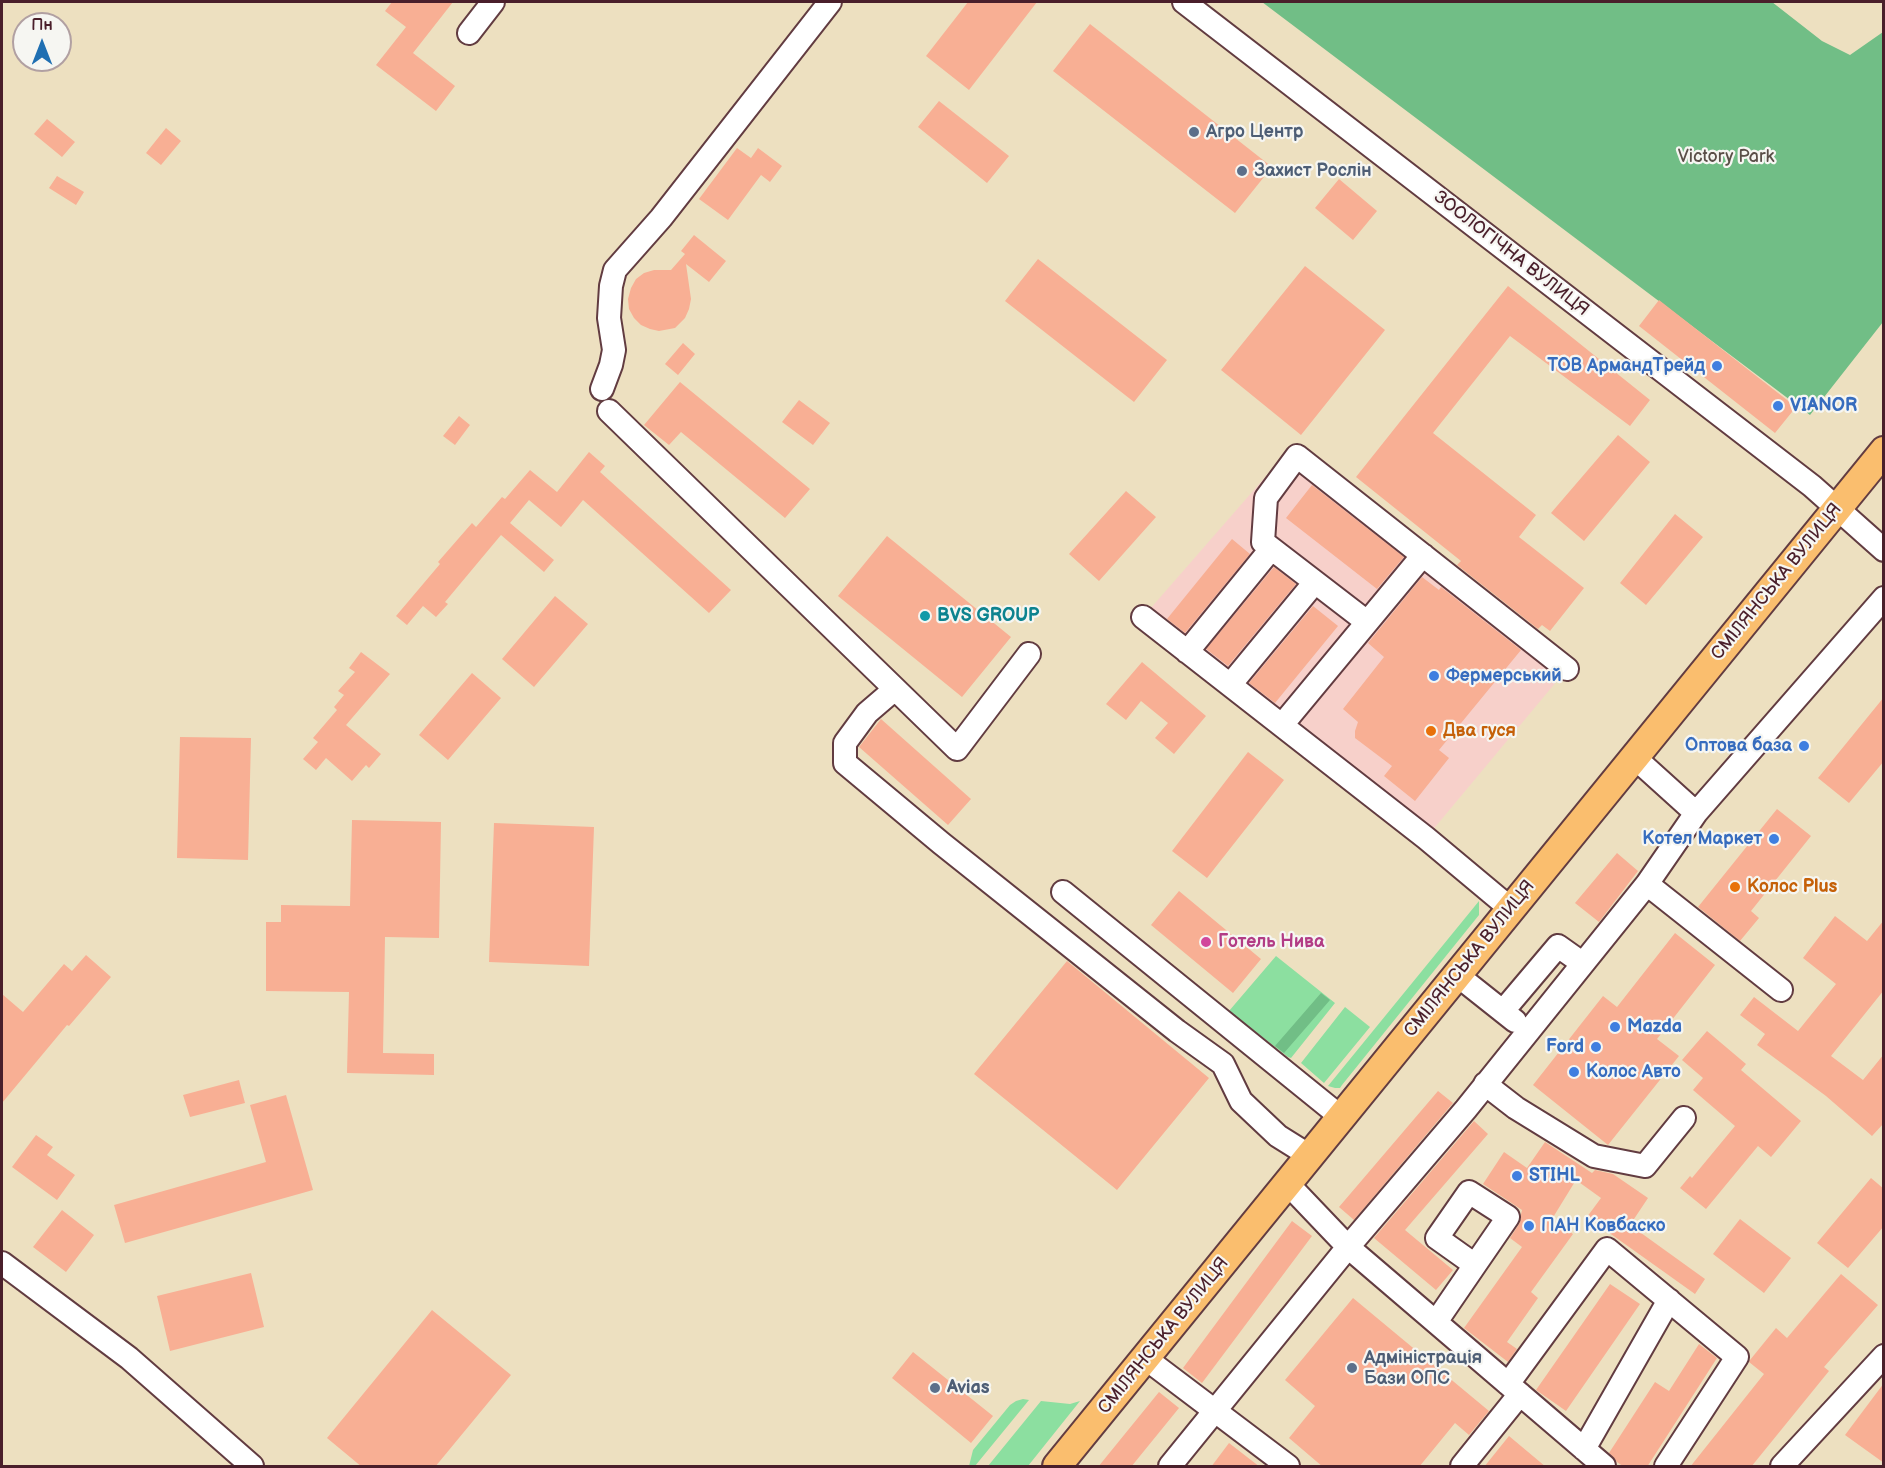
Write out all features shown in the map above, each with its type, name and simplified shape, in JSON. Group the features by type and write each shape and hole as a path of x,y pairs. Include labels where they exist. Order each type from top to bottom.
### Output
{"main road":[{"name":"СМІЛЯНСЬКА ВУЛИЦЯ","path":"1057,1467 1884,451"}],"street":[{"path":"469,33 493,2"},
{"path":"602,389 614,350 609,318 611,286 615,270 661,218 830,2"},
{"name":"ЗООЛОГІЧНА ВУЛИЦЯ","path":"1184,2 1803,478 1884,550"},
{"path":"609,411 957,749 1029,654"},
{"path":"1367,622 1263,542 1266,498 1297,456 1567,669"},
{"path":"1187,652 1271,549"},
{"path":"1282,725 1423,555"},
{"path":"1230,685 1315,582"},
{"path":"1170,1467 1647,884 1696,813 1884,598"},
{"path":"1143,617 1426,838 1511,909"},
{"path":"895,688 867,713 845,743 845,763 950,850 1177,1031 1222,1064 1241,1101 1278,1136 1310,1156"},
{"path":"1634,757 1696,813"},
{"path":"1647,884 1781,990"},
{"path":"1063,892 1341,1117"},
{"path":"1503,1011 1558,945 1582,963"},
{"path":"1457,975 1528,1031"},
{"path":"1485,1084 1515,1108 1594,1156 1645,1166 1684,1118"},
{"path":"1287,1184 1348,1247 1604,1467"},
{"path":"1462,1467 1607,1249 1737,1357 1666,1467"},
{"path":"2,1263 129,1359 252,1467"},
{"path":"1436,1322 1475,1265"},
{"path":"1584,1449 1669,1300"},
{"path":"1782,1467 1884,1356"},
{"path":"1145,1359 1288,1467"}],"shaded area":[{"name":"Фермерський","path":"1294,444 1423,555 1567,669 1426,838 1143,617"}],"green space":[{"name":"Victory Park","path":"1262,2 1772,2 1822,41 1850,55 1883,32 1883,322 1810,415"},
{"path":"1479,901 1479,915 1340,1088 1328,1086"},
{"path":"1276,956 1335,1003 1291,1058 1229,1011"},
{"path":"1321,993 1330,1000 1284,1053 1275,1046"},
{"path":"1345,1007 1370,1027 1324,1083 1301,1063"},
{"path":"1023,1399 1029,1400 975,1466 969,1466 973,1450 1010,1405"},
{"path":"1041,1401 1070,1404 1080,1401 1028,1466 988,1466"}],"building":[{"path":"392,2 453,2 413,53 455,86 436,111 376,65 406,27 385,11"},
{"path":"968,2 1037,2 969,90 926,56"},
{"path":"1090,24 1272,167 1235,213 1053,71"},
{"path":"939,101 1009,156 987,183 918,127"},
{"path":"47,119 75,142 62,157 34,134"},
{"path":"166,128 181,141 161,165 146,153"},
{"path":"737,148 751,158 758,148 782,166 770,182 761,175 728,220 699,199"},
{"path":"57,176 84,192 76,205 49,188"},
{"path":"1339,179 1377,211 1353,240 1315,208"},
{"path":"694,235 726,261 709,282 686,264 691,299 685,318 675,328 659,331 641,325 629,309 628,299 636,279 654,270 671,270 685,254 681,251"},
{"path":"1038,259 1167,360 1134,402 1005,301"},
{"path":"1305,266 1385,330 1301,435 1221,370"},
{"path":"1508,286 1650,400 1630,426 1510,336 1433,433 1536,515 1519,537 1584,588 1550,631 1542,625 1538,629 1457,565 1461,561 1356,477"},
{"name":"ТОВ АрмандТрейд","path":"1659,300 1796,407 1775,433 1639,326"},
{"path":"683,343 695,354 678,375 665,364"},
{"path":"680,382 810,489 785,518 681,432 669,445 644,425"},
{"path":"799,400 830,423 813,445 782,422"},
{"path":"459,416 470,425 455,445 443,436"},
{"path":"1618,435 1650,462 1584,541 1551,513"},
{"path":"589,452 605,466 600,472 731,590 709,613 583,500 561,527 529,500 510,523 554,560 544,572 501,535 445,602 448,604 436,617 423,606 407,625 396,616 472,523 476,527 530,470 557,492"},
{"path":"1312,485 1404,557 1377,589 1286,518"},
{"path":"1126,491 1156,517 1099,581 1069,554"},
{"path":"1675,514 1703,537 1646,605 1620,583"},
{"name":"BVS GROUP","path":"887,536 1011,637 962,697 838,596"},
{"path":"1232,539 1250,554 1185,633 1167,619"},
{"path":"1274,567 1296,584 1228,666 1206,649"},
{"name":"Фермерський","path":"1422,577 1439,590 1441,587 1521,650 1439,750 1449,758 1415,801 1384,776 1392,766 1355,738 1358,722 1343,709 1384,657 1368,643"},
{"path":"555,596 588,624 534,687 502,659"},
{"path":"1313,606 1338,626 1275,703 1249,683"},
{"path":"361,652 390,674 346,725 381,754 369,768 366,765 352,781 326,758 316,770 303,759 318,742 313,738 337,710 334,707 344,695 338,691 355,672 349,668"},
{"path":"1142,662 1206,716 1174,754 1155,738 1168,723 1141,701 1126,720 1106,704"},
{"path":"472,673 501,698 448,760 419,735"},
{"path":"1884,697 1884,761 1849,803 1818,778"},
{"path":"881,719 971,799 948,825 859,747"},
{"path":"180,737 251,738 248,860 177,858"},
{"path":"1248,752 1284,780 1207,878 1172,851"},
{"path":"1777,809 1811,836 1751,911 1759,918 1740,941 1698,907"},
{"path":"352,820 441,822 439,938 385,937 383,1053 434,1054 434,1075 347,1073 349,992 266,991 266,922 281,922 281,905 350,906"},
{"path":"494,823 594,827 589,966 489,962"},
{"path":"1617,853 1638,871 1599,922 1575,903"},
{"name":"Готель Нива","path":"1179,891 1261,959 1233,993 1151,925"},
{"path":"1835,916 1867,941 1884,920 1884,990 1831,1056 1863,1080 1884,1054 1884,1123 1872,1136 1826,1096 1757,1045 1765,1034 1740,1015 1754,997 1798,1031 1836,984 1803,958"},
{"path":"1675,933 1715,965 1657,1039 1679,1056 1608,1145 1533,1085 1603,996 1617,1007"},
{"path":"86,955 111,977 69,1026 67,1025 2,1103 2,994 23,1012 64,964 72,971"},
{"path":"1067,961 1209,1078 1117,1190 974,1074"},
{"path":"1707,1031 1746,1064 1741,1070 1801,1121 1771,1157 1758,1146 1706,1209 1680,1188 1690,1176 1692,1178 1735,1126 1693,1090 1703,1078 1682,1060"},
{"path":"239,1080 245,1103 190,1117 183,1095"},
{"path":"1438,1091 1453,1103 1354,1220 1339,1207"},
{"path":"286,1095 313,1190 125,1243 114,1205 266,1162 250,1105"},
{"path":"1474,1121 1488,1134 1405,1230 1453,1270 1436,1290 1374,1238"},
{"path":"36,1135 53,1147 47,1155 75,1175 57,1200 12,1167"},
{"path":"1545,1142 1592,1173 1595,1170 1613,1174 1648,1198 1630,1225 1705,1279 1695,1294 1587,1217 1601,1198 1576,1180 1552,1219 1573,1234 1531,1292 1538,1298 1507,1342 1517,1349 1508,1362 1464,1328 1522,1247 1510,1238 1519,1224 1522,1210 1483,1184 1504,1152 1527,1168"},
{"path":"1871,1178 1884,1189 1884,1226 1848,1268 1817,1243"},
{"path":"62,1210 94,1235 66,1272 33,1247"},
{"path":"1740,1219 1791,1258 1764,1293 1713,1254"},
{"path":"1292,1221 1312,1236 1202,1383 1183,1368"},
{"path":"251,1273 264,1327 170,1351 157,1296"},
{"path":"1841,1274 1878,1305 1824,1367 1829,1371 1751,1467 1690,1467 1764,1374 1749,1362 1750,1360 1776,1328 1787,1338"},
{"path":"1610,1284 1640,1304 1566,1411 1536,1390"},
{"path":"1353,1298 1489,1411 1469,1435 1455,1423 1419,1467 1323,1467 1289,1438 1315,1406 1285,1380"},
{"path":"432,1310 511,1375 435,1467 362,1467 327,1438"},
{"path":"1699,1344 1717,1358 1647,1467 1624,1467 1609,1453 1655,1382 1669,1391"},
{"path":"913,1352 993,1416 971,1443 892,1378"},
{"path":"1884,1383 1884,1463 1845,1435"},
{"path":"1159,1392 1179,1408 1131,1467 1098,1467"},
{"path":"1509,1436 1546,1467 1484,1467"},
{"path":"1229,1443 1260,1467 1211,1467"}],"place":[{"name":"Агро Центр","path":"1194,132"},
{"name":"Захист Рослін","path":"1242,171"},
{"name":"ТОВ АрмандТрейд","path":"1717,366"},
{"name":"VIANOR","path":"1778,406"},
{"name":"BVS GROUP","path":"925,616"},
{"name":"Фермерський","path":"1434,676"},
{"name":"Два гуся","path":"1431,731"},
{"name":"Оптова база","path":"1804,746"},
{"name":"Котел Маркет","path":"1774,839"},
{"name":"Колос Plus","path":"1735,887"},
{"name":"Готель Нива","path":"1206,942"},
{"name":"Mazda","path":"1615,1027"},
{"name":"Ford","path":"1596,1047"},
{"name":"Колос Авто","path":"1574,1072"},
{"name":"STIHL","path":"1517,1176"},
{"name":"ПАН Ковбаско","path":"1529,1226"},
{"name":"Адміністрація Бази ОПС","path":"1352,1368"},
{"name":"Avias","path":"935,1388"}]}
